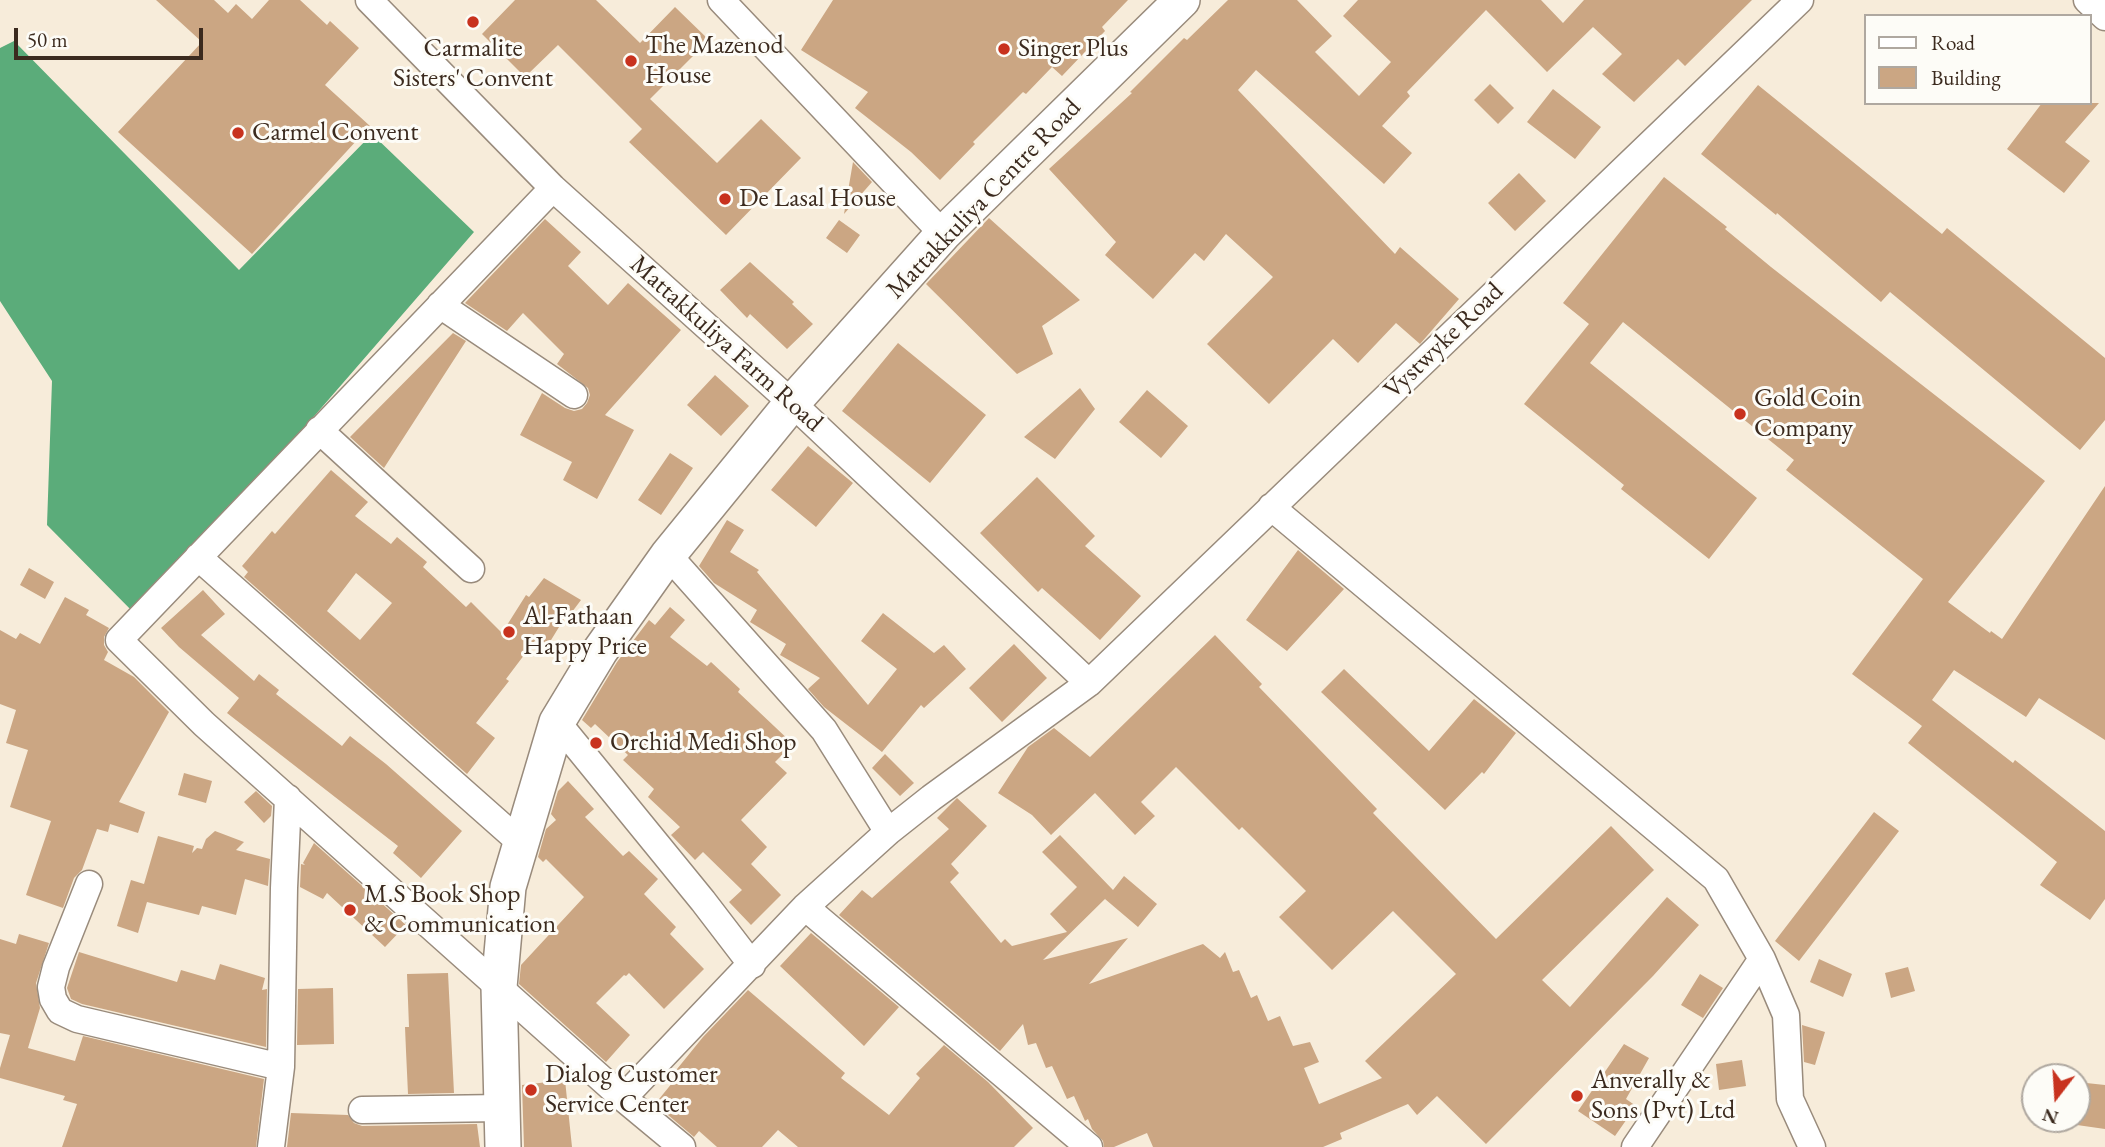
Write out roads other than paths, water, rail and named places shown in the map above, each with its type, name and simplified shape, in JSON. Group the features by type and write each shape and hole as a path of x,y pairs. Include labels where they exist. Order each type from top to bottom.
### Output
{"main road":[{"name":"Mattakkuliya Centre Road","path":"503,1147 499,987 508,887 557,722 600,651 668,555 792,403 943,234 1182,0"}],"street":[{"name":"Mattakkuliya Farm Road","path":"369,0 553,188 792,403 1089,683"},
{"path":"721,0 943,234"},
{"name":"Vystwyke Road","path":"623,1098 806,907 888,832 931,797 1089,683 1800,0"},
{"path":"2087,0 2105,17"},
{"path":"553,188 119,640 204,724 623,1098 682,1147"},
{"path":"440,305 574,395"},
{"path":"319,430 471,569"},
{"path":"1271,507 1716,879 1762,959 1786,1014 1790,1100 1812,1147"},
{"path":"668,555 824,730 888,832"},
{"path":"198,557 520,842"},
{"path":"557,722 752,965"},
{"path":"271,1147 281,1067 288,798"},
{"path":"89,884 56,967 51,987 53,999 60,1011 77,1019 281,1067"},
{"path":"806,907 1082,1145"},
{"path":"1635,1147 1762,959"},
{"path":"362,1110 502,1108"}],"place":[{"name":"Carmalite Sisters' Convent","path":"473,22"},
{"name":"Singer Plus","path":"1004,49"},
{"name":"The Mazenod House","path":"631,61"},
{"name":"Carmel Convent","path":"238,133"},
{"name":"De Lasal House","path":"725,199"},
{"name":"Gold Coin Company","path":"1740,414"},
{"name":"Al-Fathaan Happy Price","path":"509,632"},
{"name":"Orchid Medi Shop","path":"596,743"},
{"name":"M.S Book Shop & Communication","path":"350,910"},
{"name":"Dialog Customer Service Center","path":"531,1090"},
{"name":"Anverally & Sons (Pvt) Ltd","path":"1577,1096"}]}
